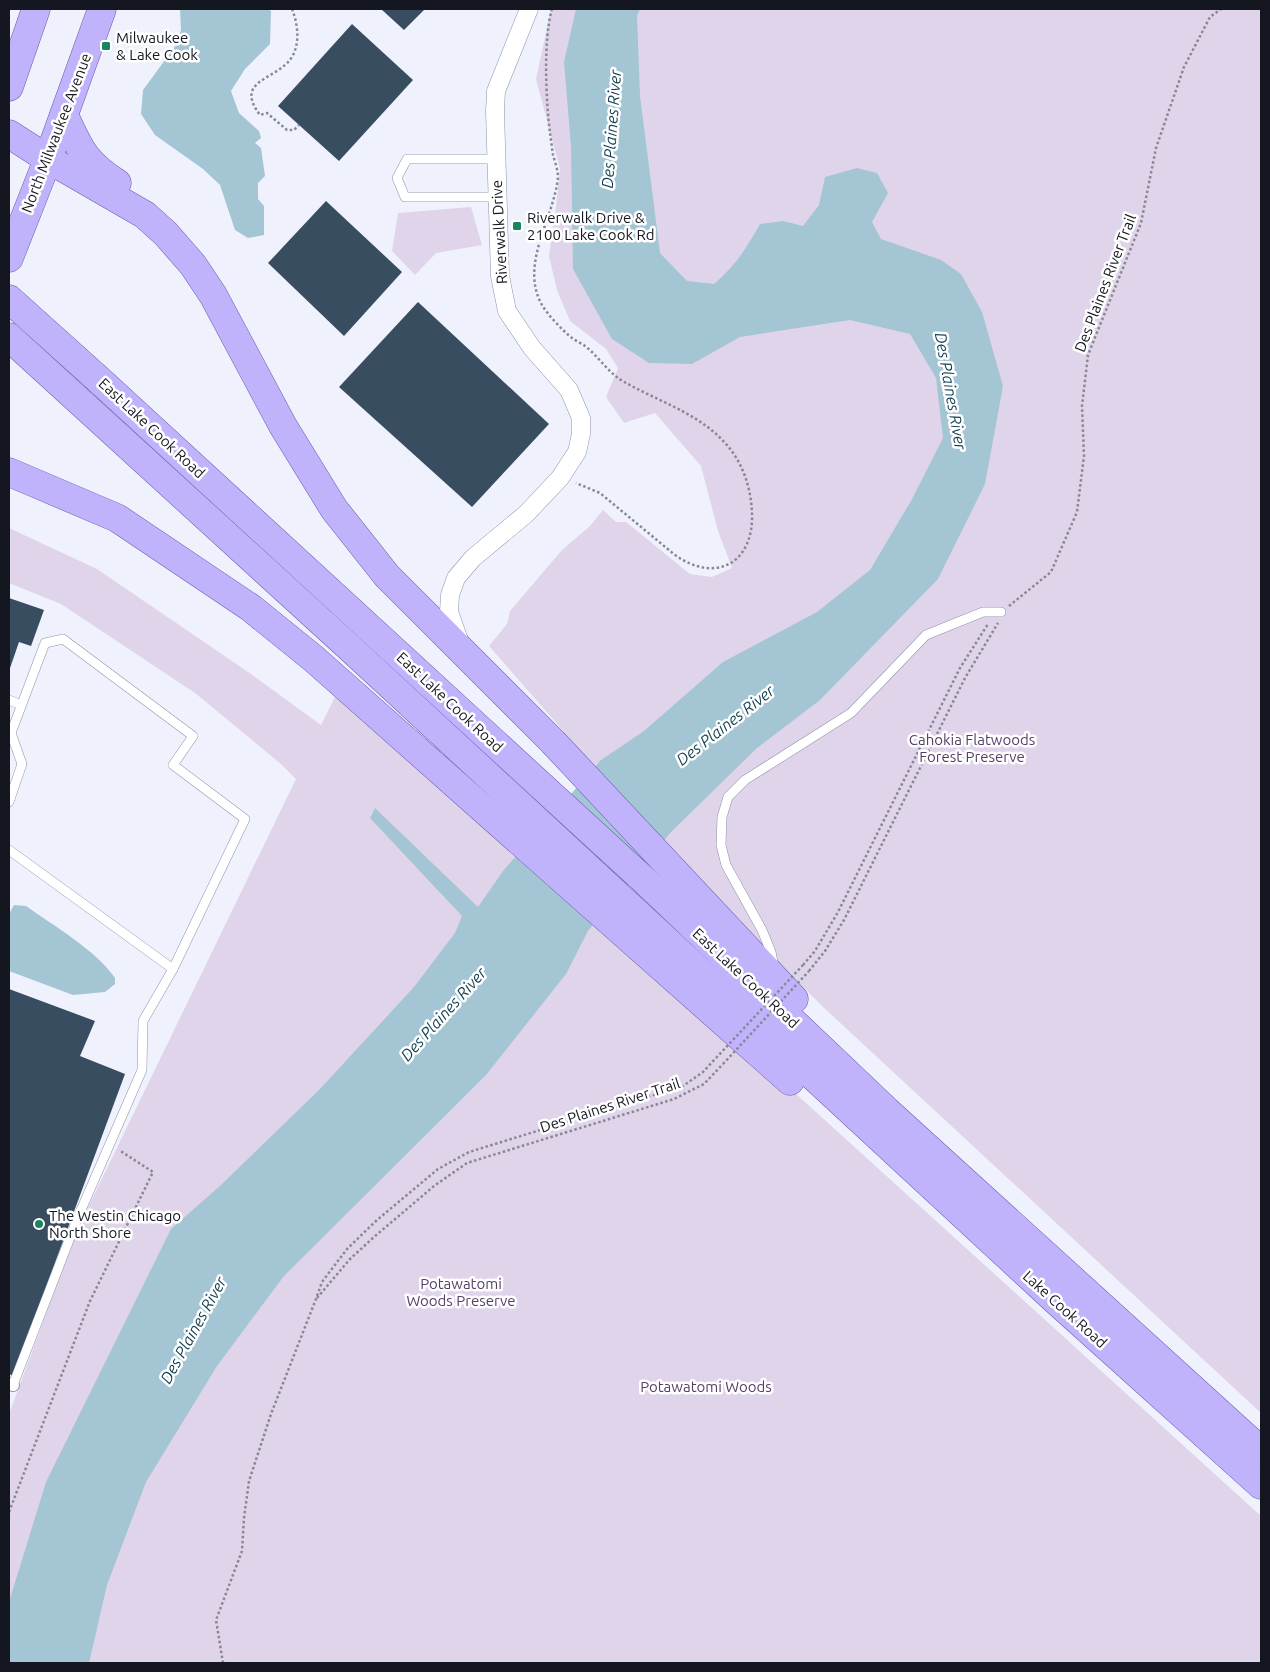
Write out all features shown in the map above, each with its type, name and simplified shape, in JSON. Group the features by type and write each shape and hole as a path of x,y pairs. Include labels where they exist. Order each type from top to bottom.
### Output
{"main road":[{"name":"North Milwaukee Avenue","path":"9,258 48,159 102,9"},
{"path":"9,50 33,18"},
{"path":"9,87 33,18"},
{"path":"64,115 89,162 99,172 140,197 198,255 214,284 213,295"},
{"path":"9,134 48,159 145,215 177,246 193,265 213,295 283,426 334,509 387,576 547,735 770,975 873,1082 879,1121 828,1114 617,912 512,834 314,659 250,608 117,518 15,476"},
{"name":"East Lake Cook Road","path":"9,299 645,881 879,1121"},
{"name":"East Lake Cook Road","path":"17,344 530,814 617,912"},
{"name":"Lake Cook Road","path":"879,1121 1261,1452"},
{"name":"Lake Cook Road","path":"879,1121 1053,1298 1261,1485"}],"street":[{"name":"Riverwalk Drive","path":"463,652 449,612 450,594 456,578 473,558 526,514 560,478 577,452 581,434 581,418 569,390 532,348 506,311 500,276 494,111 496,91 529,9"}],"lane":[{"path":"496,159 407,159 397,178 405,197 497,197"},
{"path":"770,975 774,962 771,952 762,930 726,865 721,845 722,817 728,797 744,780 852,713 926,635 983,612 1001,612"},
{"path":"9,802 22,764 10,733 45,642 63,639 193,736 173,765 245,819 173,969 144,1021 142,1070 78,1217 11,1385"},
{"path":"9,700 22,705"},
{"path":"9,850 173,969"}],"path":[{"path":"292,9 297,26 296,48 286,64 258,82 253,89 251,97 260,115 268,113 287,130 294,130 299,125"},
{"path":"552,9 547,71 549,127 558,174 551,208 533,269 535,286 542,305 573,338 584,345 618,378 701,421 726,443 738,460 749,485 752,514 745,547 737,559 728,565 714,570 686,563 675,556 600,493 560,478"},
{"name":"Des Plaines River Trail","path":"223,1663 216,1620 242,1550 249,1482 271,1414 322,1282 347,1249 377,1220 438,1169 469,1152 683,1086 703,1072 815,951 838,912 960,668 985,627 1050,572 1077,512 1084,456 1082,406 1088,354 1141,223 1156,148 1184,67 1210,17 1221,9"},
{"name":"Des Plaines River Trail","path":"316,1299 350,1259 374,1237 434,1186 467,1163 674,1099 704,1084 825,951 844,920 965,678 996,627 1001,612"},
{"path":"9,1512 90,1301 153,1172 110,1144"}],"green space":[{"name":"Cahokia Flatwoods Forest Preserve","path":"551,9 1261,9 1261,1413 822,1006 670,853 489,646 507,624 510,611 562,550 590,526 603,510 616,522 626,522 690,574 712,577 732,568 718,531 701,466 655,413 624,423 606,397 618,368 606,349 570,321 557,290 549,256 560,169 536,79"},
{"path":"471,207 482,245 436,253 415,275 392,251 398,213"},
{"name":"Potawatomi Woods Preserve","path":"9,528 97,569 251,674 321,725 339,689 750,1052 1261,1516 1261,1663 9,1663 9,1414 77,1230 296,779 281,764 195,693 61,604 9,583"}],"water":[{"path":"180,9 267,9 271,11 270,44 245,69 231,91 239,113 259,131 261,138 255,143 261,148 265,176 258,183 258,199 264,206 264,235 248,238 235,230 220,185 203,169 155,135 141,114 143,90 176,45 181,30"},
{"name":"Des Plaines River","path":"576,9 640,9 637,16 640,96 660,253 687,281 714,284 740,256 760,224 783,221 803,226 819,205 825,177 857,168 877,173 888,193 872,222 881,239 941,260 961,274 982,312 1003,386 985,484 938,579 820,700 757,748 671,832 588,931 566,974 486,1075 284,1276 217,1366 146,1482 107,1585 89,1663 9,1663 9,1602 46,1482 171,1229 221,1185 320,1089 414,987 455,933 462,916 370,818 375,808 478,907 503,871 601,760 644,731 723,662 817,612 870,570 911,501 943,438 936,378 910,334 850,320 740,337 692,364 649,363 612,339 573,269 571,146 564,62"},
{"path":"14,905 26,906 62,930 107,968 115,978 115,984 105,992 73,995 9,971 9,914"}],"building":[{"path":"381,9 425,9 404,30"},
{"path":"352,24 413,80 339,161 278,106"},
{"path":"326,201 402,272 344,336 268,263"},
{"path":"418,302 549,424 472,507 339,387"},
{"path":"9,598 44,610 31,646 19,642 9,671"},
{"name":"The Westin Chicago North Shore","path":"9,989 95,1021 80,1056 125,1074 13,1376 9,1374"}],"place":[{"name":"Milwaukee & Lake Cook","path":"106,46"},
{"name":"Riverwalk Drive & 2100 Lake Cook Rd","path":"517,226"},
{"name":"The Westin Chicago North Shore","path":"39,1224"}],"park label":[{"name":"Potawatomi Woods","path":"706,1386"}]}
